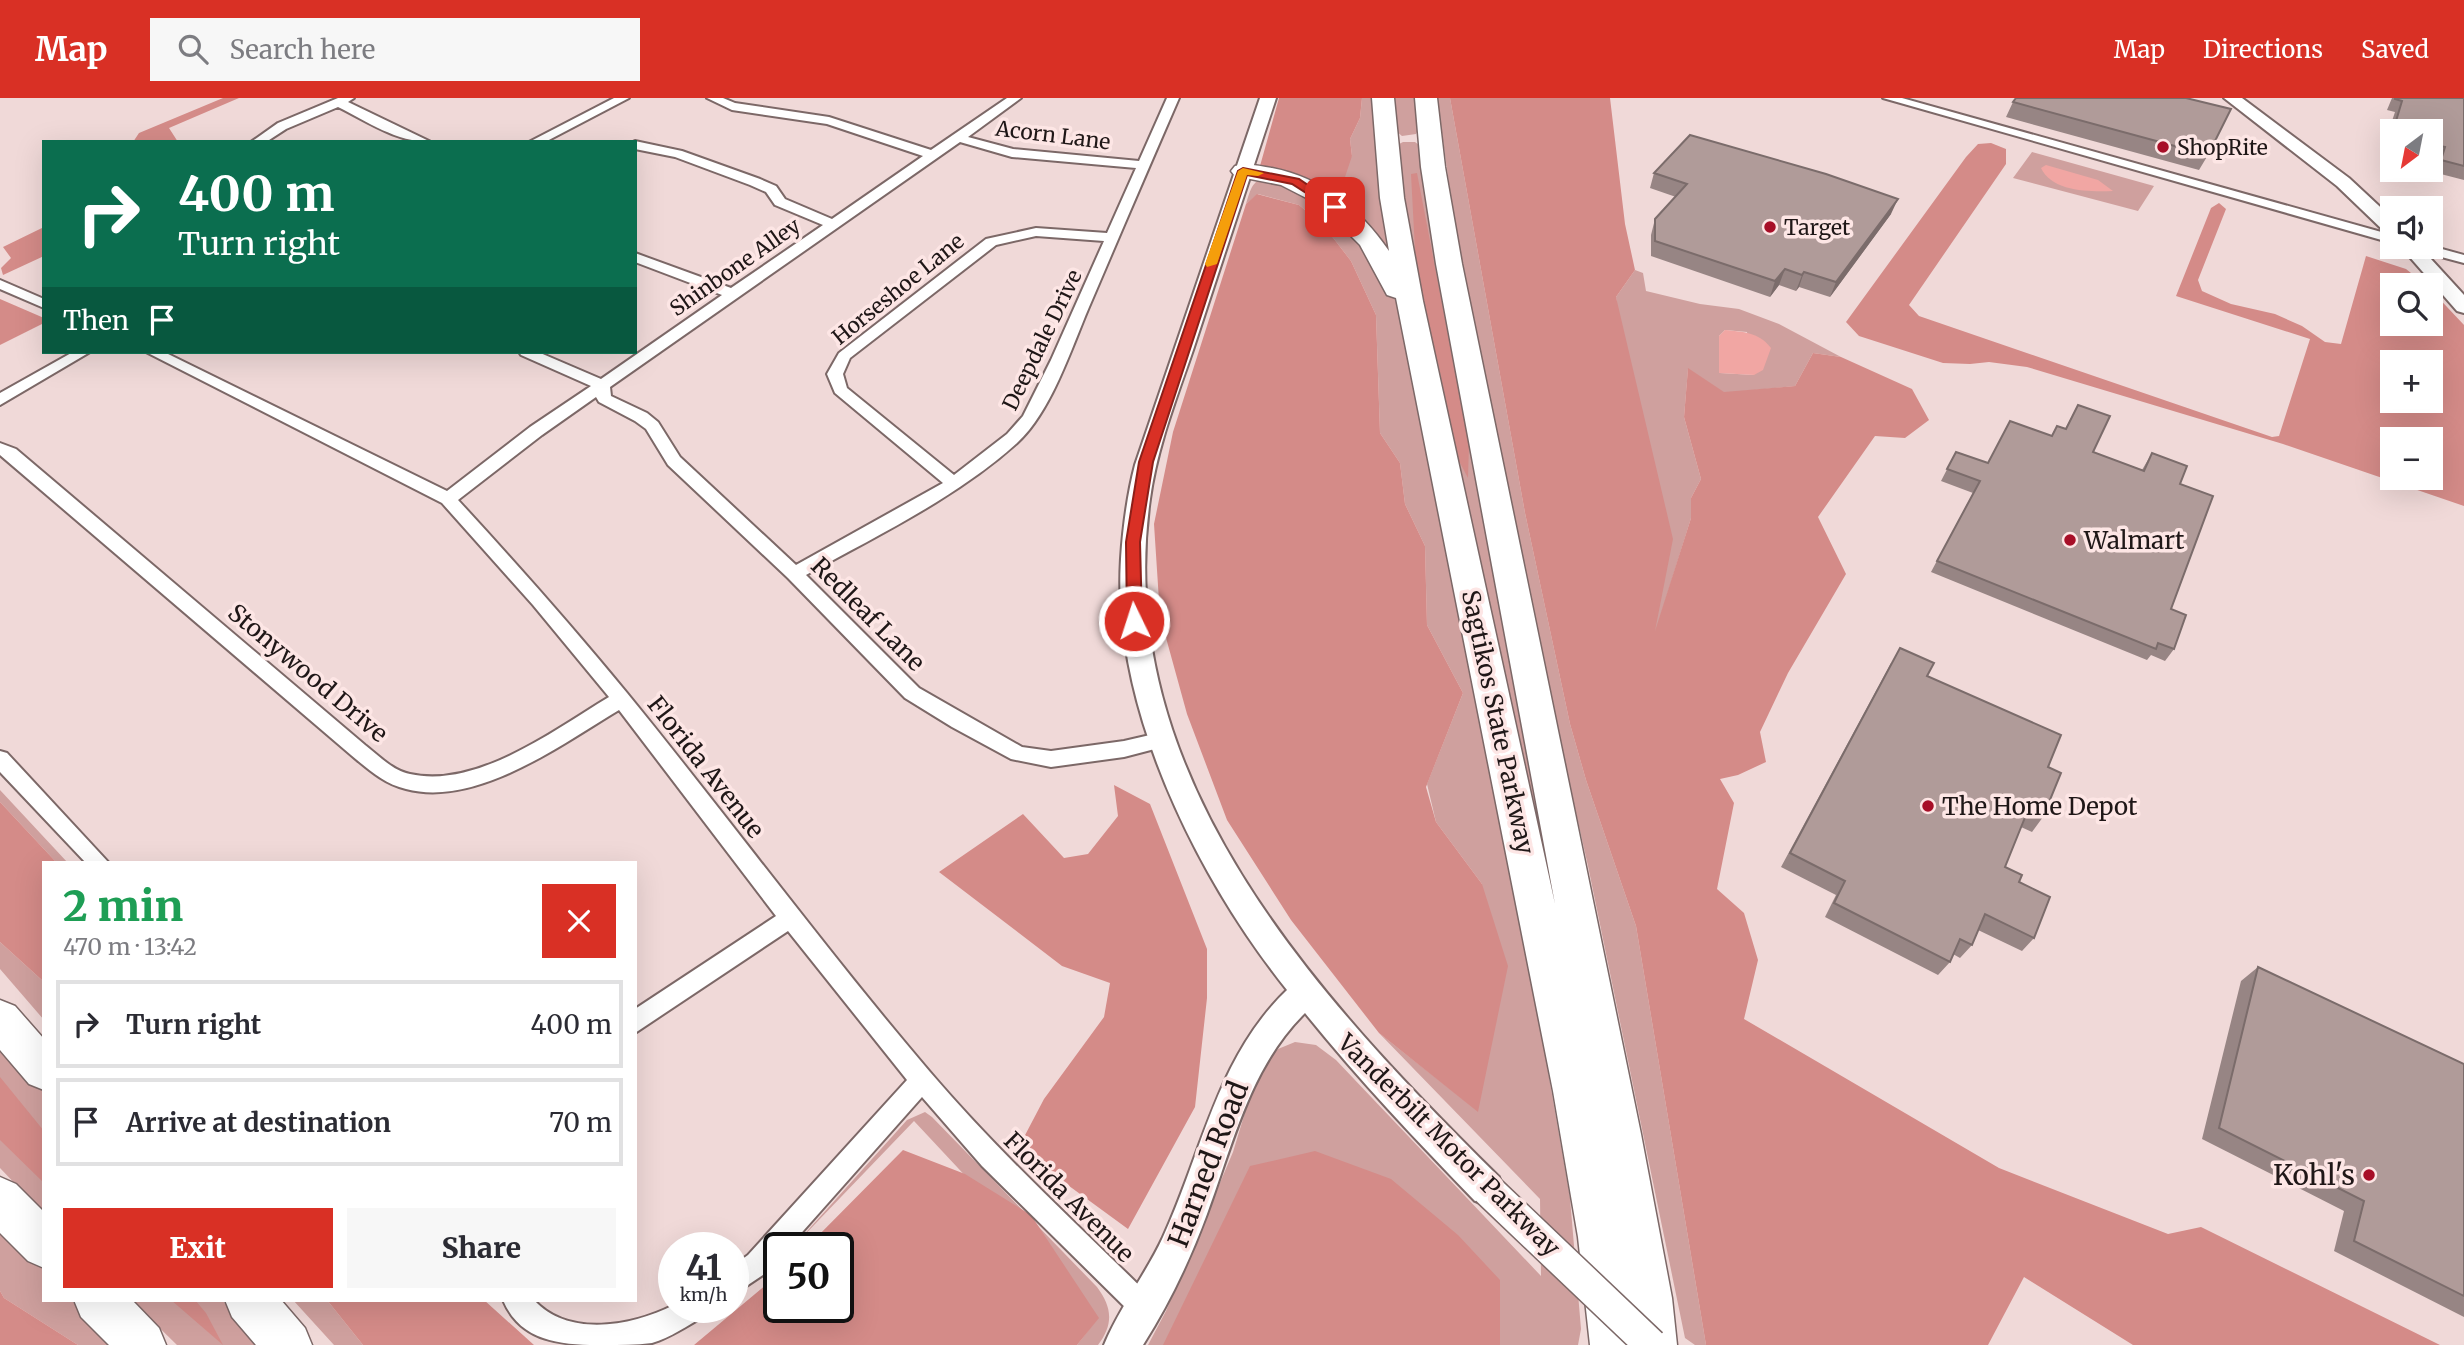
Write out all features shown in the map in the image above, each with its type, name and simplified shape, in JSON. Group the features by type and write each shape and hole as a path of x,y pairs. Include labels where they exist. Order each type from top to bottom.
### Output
{"highway":[{"name":"Sagtikos State Parkway","path":"1383,98 1397,230 1572,1077 1601,1237 1614,1345"},
{"name":"Sagtikos State Parkway","path":"1426,98 1449,264 1619,1134 1643,1271 1652,1345"},
{"path":"1243,171 1279,176 1304,185 1335,207 1367,237 1383,259 1394,283 1409,343 1429,393"},
{"path":"0,1019 42,1068"},
{"path":"1619,1134 1655,1240 1670,1345"},
{"path":"0,1200 42,1243"},
{"path":"1591,1345 1601,1237"},
{"path":"100,1302 142,1345"}],"main road":[{"name":"Vanderbilt Motor Parkway","path":"1268,98 1155,432 1137,504 1132,563 1134,621 1147,688 1163,740 1183,791 1219,865 1251,920 1305,993 1400,1101 1487,1189 1652,1345"},
{"path":"2232,98 2343,182 2380,217"},
{"path":"2421,259 2464,307"},
{"name":"Harned Road","path":"1122,1345 1145,1309 1189,1219 1245,1068 1272,1027 1305,993"}],"street":[{"path":"597,98 616,101"},
{"path":"713,98 732,106 829,121 933,155"},
{"name":"Shinbone Alley","path":"449,499 602,385 1015,98"},
{"name":"Deepdale Drive","path":"794,574 954,484 1013,438 1030,418 1114,238 1173,98"},
{"path":"1889,98 2380,236"},
{"path":"260,140 282,126 343,100 394,131 419,140"},
{"path":"539,140 616,101"},
{"name":"Acorn Lane","path":"959,138 1012,153 1143,166"},
{"path":"637,145 678,154 755,182 771,190 780,202 832,225"},
{"name":"Horseshoe Lane","path":"954,484 840,390 835,374 844,356 991,242 1012,233 1031,231 1059,231 1114,238"},
{"path":"2443,253 2464,259"},
{"path":"637,258 733,294"},
{"path":"0,284 42,303"},
{"path":"0,400 80,354"},
{"name":"Florida Avenue","path":"157,354 449,499 539,600 621,699 790,918 922,1080 991,1158 1145,1309"},
{"path":"531,354 602,385"},
{"name":"Redleaf Lane","path":"602,385 604,399 652,426 674,461 794,574 912,692 959,722 1018,754 1051,759 1124,750 1163,740"},
{"name":"Stonywood Drive","path":"0,448 10,453 358,750 388,773 408,782 433,785 464,780 489,771 520,757 621,699"},
{"path":"0,759 97,861"},
{"path":"637,1021 658,1004 790,918"},
{"path":"749,1270 922,1080"},
{"path":"518,1302 538,1324 590,1340 654,1329 665,1323"}],"shaded area":[{"path":"223,98 239,98 169,128 177,140 134,140 139,133"},
{"path":"1279,98 1362,98 1360,118 1350,139 1352,156 1342,186 1260,166"},
{"path":"1362,98 1372,98 1380,189 1399,277 1369,231 1260,166 1300,176 1318,184 1352,156 1350,139 1360,118"},
{"path":"1392,98 1418,98 1416,134 1402,136 1396,131"},
{"path":"1437,98 1450,98 1525,513 1570,724 1586,780 1636,926 1706,1345 1695,1345 1685,1338 1588,866 1519,559 1457,240"},
{"path":"1450,98 1610,98 1625,224 1635,270 1616,297 1673,539 1655,631 1691,518 1691,498 1701,479 1684,417 1688,368 1724,392 1795,386 1813,353 1841,357 1912,389 1929,420 1905,438 1875,436 1818,517 1846,574 1788,673 1760,732 1766,762 1738,775 1720,779 1734,803 1717,889 1744,913 1758,960 1744,1019 1999,1168 2168,1234 2201,1227 2440,1345 2133,1345 2024,1277 1988,1345 1706,1345 1636,926 1586,780 1570,724 1525,513"},
{"path":"1415,142 1419,145 1430,196 1574,965 1559,967 1399,204 1399,144"},
{"path":"1991,143 2006,149 2006,164 1909,305 1919,316 2272,437 2279,436 2310,339 2176,296 2211,208 2219,203 2226,209 2198,280 2202,291 2231,304 2275,314 2302,326 2325,342 2341,344 2366,256 2406,269 2411,273 2380,273 2380,336 2443,336 2443,303 2464,325 2464,506 2417,490 2443,490 2443,427 2380,427 2380,477 2283,444 2027,367 1989,362 1943,363 1859,336 1846,322 1978,144"},
{"path":"2032,152 2154,186 2138,211 2013,178"},
{"path":"2046,165 2098,180 2113,191 2063,186 2046,176 2041,168"},
{"path":"1417,173 1469,445 1468,478 1458,459 1438,363 1417,288 1411,174"},
{"path":"1269,176 1337,213 1383,269 1396,300 1504,818 1570,1198 1581,1329 1578,1345 1148,1345 1166,1311 1233,1152 1257,1073 1278,1049 1295,1042 1316,1045 1336,1060 1541,1276 1540,1199 1379,1033 1478,1111 1482,884 1436,822 1427,784 1463,693 1427,625 1425,546 1405,504 1400,463 1380,433 1376,315 1351,261 1324,226 1299,205 1258,194 1246,204 1253,185"},
{"path":"1257,194 1299,205 1324,226 1351,261 1376,315 1380,433 1400,463 1405,504 1425,546 1427,625 1463,693 1426,787 1436,822 1482,884 1508,966 1478,1112 1379,1033 1291,920 1227,820 1187,714 1160,616 1154,524 1173,432 1246,204"},
{"path":"42,228 42,257 3,275 1,268 11,258 3,247"},
{"path":"1635,270 1643,273 1646,291 1700,304 1739,309 1779,324 1841,357 1813,353 1795,386 1724,393 1688,369 1684,417 1701,479 1691,498 1691,518 1653,640 1616,297","holes":["1725,330 1747,332 1754,375 1720,373 1719,336"]},
{"path":"0,299 42,317 42,324 0,345"},
{"path":"1725,330 1750,334 1771,348 1763,370 1754,375 1719,373 1719,336"},
{"path":"1114,785 1150,804 1207,949 1207,998 1195,1107 1128,1229 1050,1172 1023,1139 1044,1099 1104,1017 1110,983 1062,966 939,872 1023,814 1064,858 1088,854 1118,816"},
{"path":"0,790 66,861 55,861 0,802"},
{"path":"0,802 55,861 42,861 42,980 0,942"},
{"path":"0,942 42,980 42,1018 0,969"},
{"path":"0,1040 42,1089 42,1212 0,1168"},
{"path":"0,1077 42,1129 42,1181 0,1140"},
{"path":"925,1112 932,1117 1097,1287 1106,1302 1109,1316 1107,1330 1098,1345 1077,1345 1098,1318 914,1121 806,1232 907,1120"},
{"path":"903,1150 965,1174 1031,1215 1099,1318 1077,1345 694,1345 720,1323 749,1323 749,1299 763,1287 763,1323 854,1323 854,1232 822,1232"},
{"path":"1315,1151 1391,1179 1458,1235 1500,1280 1500,1345 1163,1345 1250,1166"},
{"path":"0,1224 42,1269 42,1302 73,1302 113,1345 78,1345 4,1298 0,1291"},
{"path":"0,1291 4,1298 78,1345 0,1345"},
{"path":"133,1302 224,1302 260,1345 177,1345"},
{"path":"173,1302 197,1302 206,1313 223,1345"},
{"path":"295,1302 329,1302 363,1345 334,1345"},
{"path":"329,1302 486,1302 534,1345 363,1345"}],"building":[{"name":"ShopRite","path":"2016,98 2186,98 2231,109 2208,155 2013,102"},
{"path":"2464,98 2464,166 2443,161 2443,119 2397,119 2402,101 2395,99"},
{"name":"Target","path":"1690,135 1826,174 1898,199 1836,282 1785,269 1775,281 1655,241 1655,219 1687,184 1654,173"},
{"name":"Walmart","path":"2078,405 2110,416 2093,452 2144,471 2152,453 2187,466 2180,484 2213,496 2171,609 2186,615 2174,649 2158,643 2156,649 1937,561 1980,481 1947,469 1956,452 1988,463 2010,421 2052,436 2057,426 2066,429"},
{"name":"The Home Depot","path":"1900,648 1934,663 1927,676 2061,735 2048,767 2061,773 2043,817 2028,810 2005,867 2022,875 2019,882 2050,897 2034,938 1985,914 1972,945 1960,939 1950,962 1834,903 1845,881 1790,853"},
{"name":"Kohl's","path":"2258,967 2464,1064 2464,1296 2354,1241 2364,1201 2219,1128"}],"slow traffic":[{"path":"1211,264 1243,171 1258,173"}],"place":[{"name":"ShopRite","path":"2163,147"},
{"name":"Target","path":"1770,227"},
{"name":"Walmart","path":"2070,540"},
{"name":"The Home Depot","path":"1928,806"},
{"name":"Kohl's","path":"2369,1175"}],"route":[{"path":"1134,621 1133,542 1141,481 1243,171 1271,174 1295,181 1335,207"}]}
